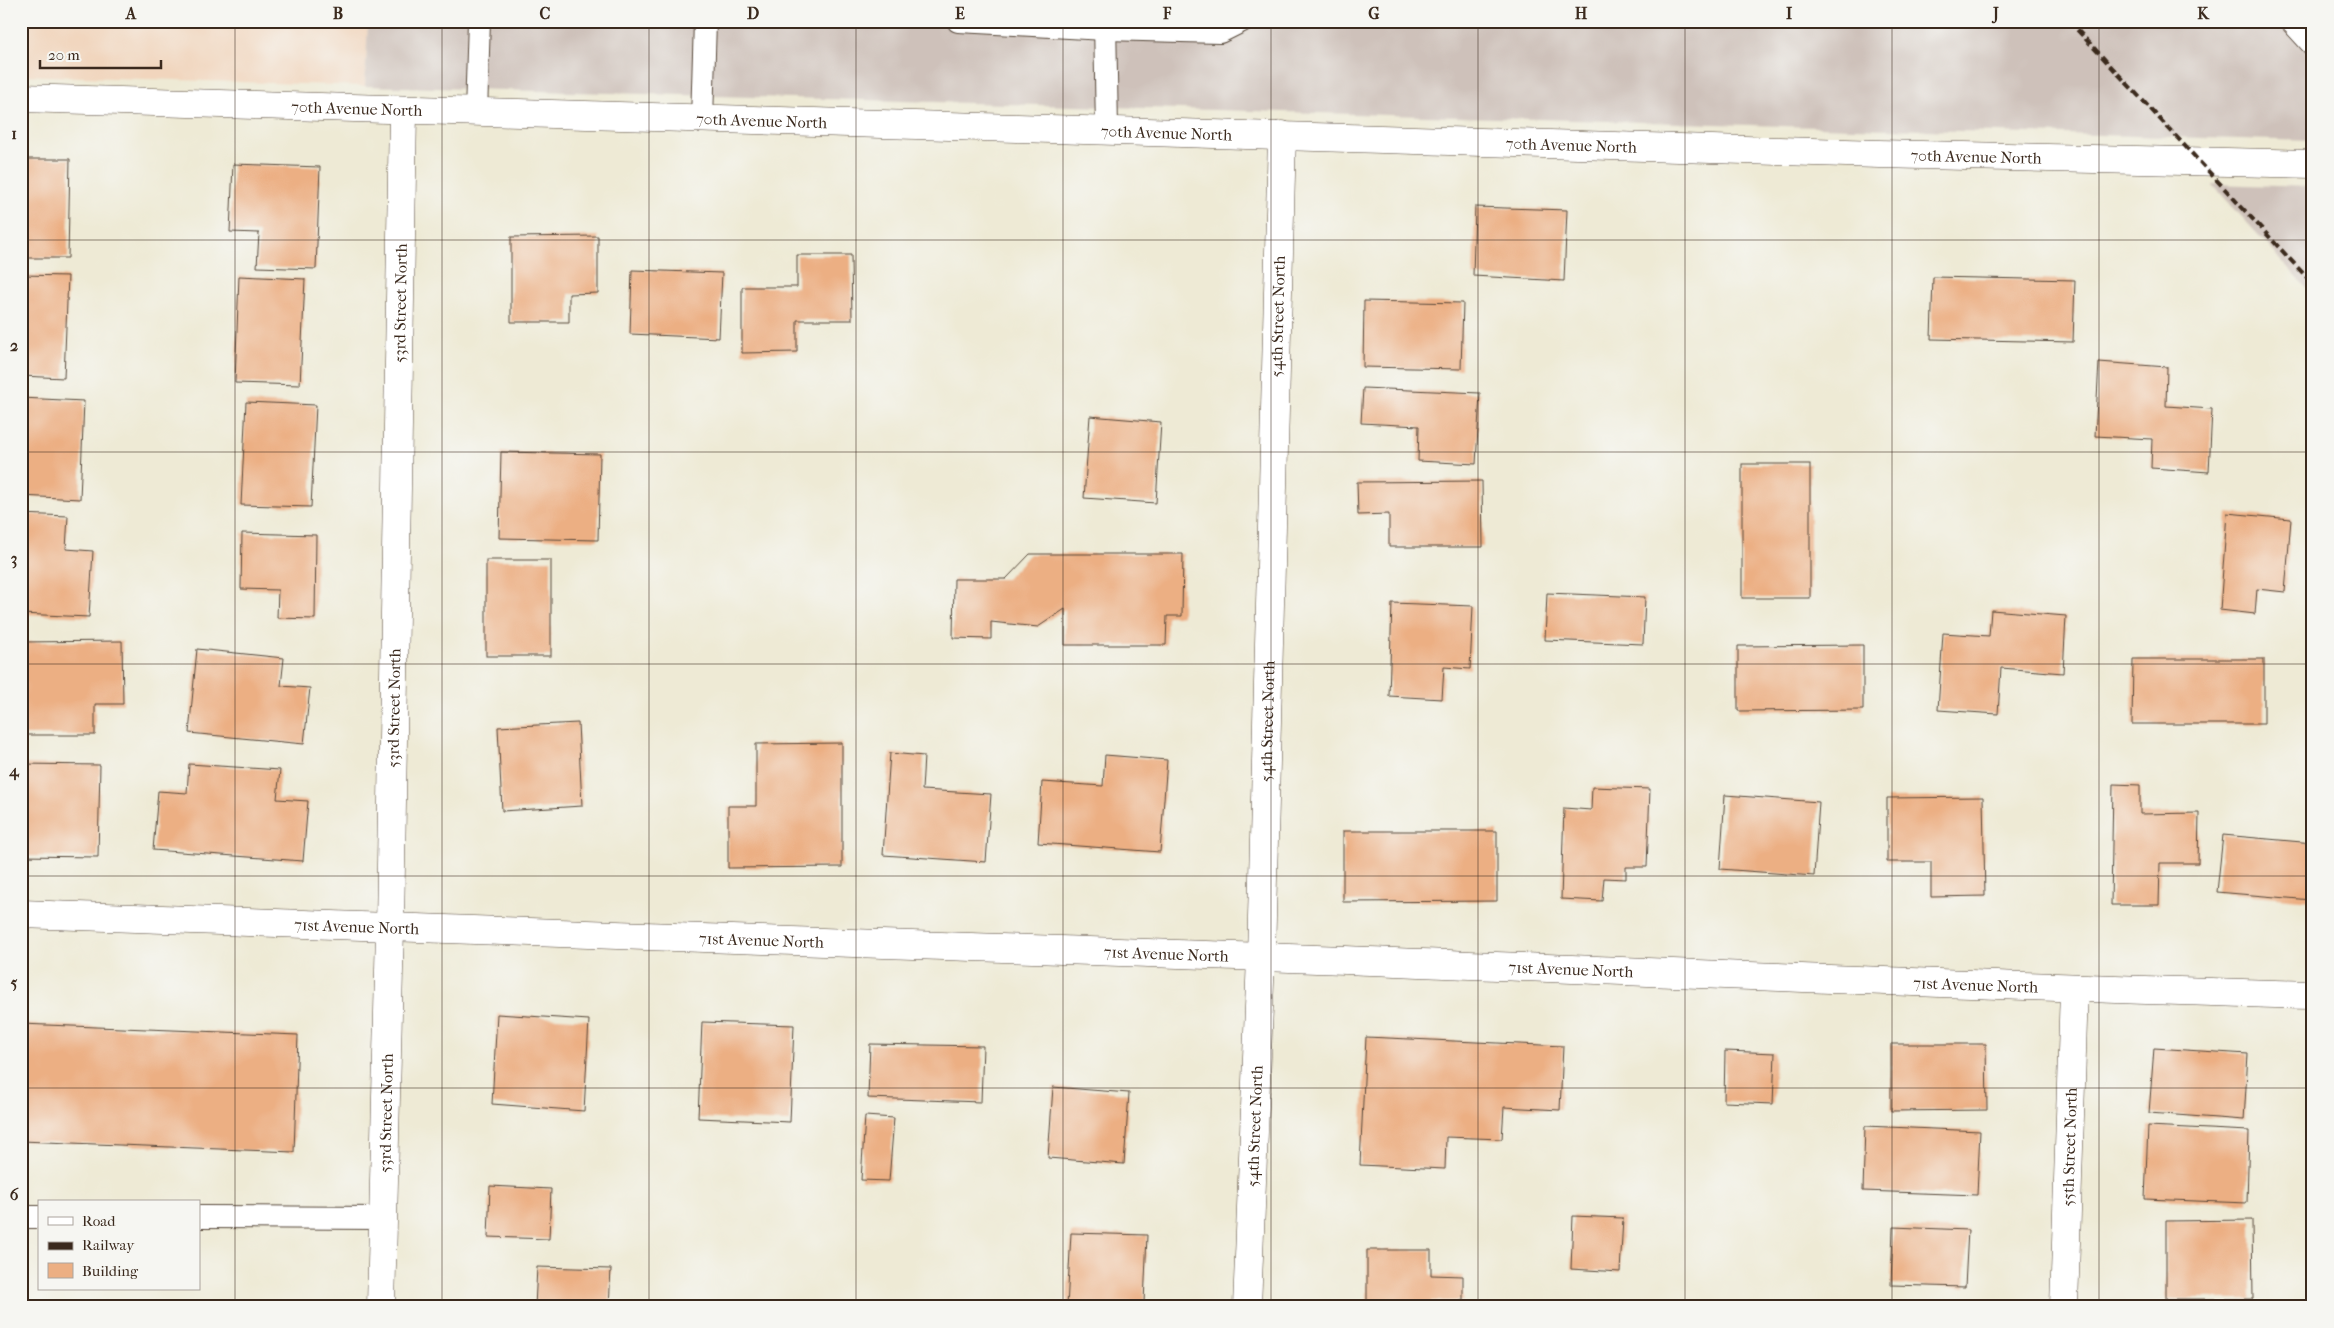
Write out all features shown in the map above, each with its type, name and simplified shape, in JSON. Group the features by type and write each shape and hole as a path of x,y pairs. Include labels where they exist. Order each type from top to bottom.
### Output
{"street":[{"name":"70th Avenue North","path":"21,98 1870,154 2313,164"},
{"name":"53rd Street North","path":"381,1307 390,928 403,111"},
{"name":"54th Street North","path":"1246,1307 1261,957 1282,135"},
{"name":"71st Avenue North","path":"21,914 1261,957 2074,989 2313,995"},
{"name":"55th Street North","path":"2064,1307 2074,989"}],"lane":[{"path":"476,113 480,21"},
{"path":"702,120 705,21"},
{"path":"958,21 1105,25 1220,32 1242,21"},
{"path":"1105,25 1107,130"},
{"path":"21,1217 38,1217"},
{"path":"200,1218 383,1218"}],"shaded area":[{"path":"21,21 368,21 365,86 21,75"},
{"path":"368,21 2313,21 2313,141 365,86"},
{"path":"2212,184 2313,187 2313,295"}],"building":[{"path":"21,159 70,159 68,258 21,258"},
{"path":"233,164 320,167 316,269 257,267 259,233 230,232"},
{"path":"1475,207 1567,210 1564,281 1473,276"},
{"path":"598,236 598,293 569,294 569,322 511,322 511,237"},
{"path":"797,255 851,255 852,320 797,320 797,352 742,353 742,287 797,287"},
{"path":"632,270 722,273 719,338 630,334"},
{"path":"21,275 68,276 64,378 21,376"},
{"path":"239,276 305,279 300,385 235,383"},
{"path":"1933,277 2075,280 2073,342 1931,339"},
{"path":"1364,301 1463,303 1461,369 1363,367"},
{"path":"2099,362 2167,367 2166,406 2212,409 2209,472 2151,468 2152,439 2095,436"},
{"path":"1363,388 1480,393 1476,464 1418,461 1419,426 1361,423"},
{"path":"21,398 84,401 80,499 21,496"},
{"path":"246,402 316,405 311,507 241,505"},
{"path":"1090,416 1161,422 1156,503 1084,498"},
{"path":"501,452 600,454 598,540 499,538"},
{"path":"1742,464 1810,464 1810,598 1742,598"},
{"path":"1482,481 1483,547 1389,547 1389,514 1358,515 1357,482"},
{"path":"2227,513 2291,519 2285,592 2257,589 2255,614 2220,610"},
{"path":"21,514 68,516 66,549 93,551 89,617 21,614"},
{"path":"242,533 316,535 315,619 277,618 278,590 241,589"},
{"path":"1030,554 1183,554 1182,616 1167,616 1166,645 1065,645 1065,609 1038,627 991,622 991,639 953,638 954,579 1006,579"},
{"path":"486,560 551,560 551,656 486,656"},
{"path":"1547,593 1645,597 1643,644 1545,640"},
{"path":"1392,603 1473,606 1470,669 1444,667 1442,699 1389,696"},
{"path":"1991,610 2066,616 2063,673 2001,668 1998,714 1938,710 1943,633 1989,636"},
{"path":"122,641 123,704 95,704 95,735 21,735 21,642"},
{"path":"1863,645 1863,710 1738,711 1738,646"},
{"path":"197,649 284,658 281,686 310,688 304,744 189,733"},
{"path":"2133,659 2264,659 2264,724 2132,724"},
{"path":"578,723 582,806 502,811 498,727"},
{"path":"842,743 842,867 728,868 728,806 756,806 756,744"},
{"path":"890,753 924,756 922,790 991,794 986,862 883,855"},
{"path":"1105,755 1167,760 1160,852 1038,843 1042,782 1103,786"},
{"path":"21,764 100,765 98,857 21,856"},
{"path":"189,764 280,770 277,799 308,801 303,861 153,850 158,791 187,793"},
{"path":"2113,784 2140,785 2140,814 2199,813 2198,863 2160,863 2159,905 2111,905"},
{"path":"1592,787 1650,789 1647,867 1626,867 1626,879 1604,878 1602,901 1561,899 1564,808 1591,810"},
{"path":"1725,795 1819,802 1814,876 1720,869"},
{"path":"1983,797 1985,896 1931,897 1931,862 1887,862 1887,798"},
{"path":"1343,831 1497,831 1497,901 1343,902"},
{"path":"2223,835 2313,843 2311,900 2217,892"},
{"path":"497,1014 589,1020 584,1111 492,1104"},
{"path":"702,1022 794,1025 790,1122 698,1118"},
{"path":"21,1024 298,1035 294,1152 21,1141"},
{"path":"1366,1037 1563,1046 1560,1110 1504,1107 1502,1139 1446,1137 1445,1169 1360,1165"},
{"path":"870,1044 983,1046 981,1102 868,1098"},
{"path":"1891,1044 1986,1044 1987,1110 1891,1111"},
{"path":"2154,1048 2248,1054 2244,1120 2149,1113"},
{"path":"1725,1051 1775,1053 1773,1104 1724,1102"},
{"path":"1053,1087 1129,1093 1124,1164 1048,1158"},
{"path":"865,1116 894,1118 889,1181 861,1180"},
{"path":"1865,1126 1980,1131 1977,1195 1863,1191"},
{"path":"2148,1126 2249,1131 2247,1203 2145,1199"},
{"path":"490,1186 551,1189 549,1239 488,1237"},
{"path":"1573,1216 1623,1218 1620,1272 1571,1269"},
{"path":"2252,1220 2253,1299 2166,1299 2166,1221"},
{"path":"1893,1227 1968,1230 1965,1287 1891,1285"},
{"path":"1071,1233 1147,1235 1144,1303 1119,1302 1119,1307 1067,1307"},
{"path":"1367,1250 1431,1250 1431,1275 1463,1276 1463,1301 1431,1301 1431,1307 1367,1307"},
{"path":"537,1267 611,1269 609,1307 535,1307"},
{"path":"1856,1304 1896,1305 1896,1307 1856,1307"}],"railway":[{"path":"2069,21 2313,284"}]}
